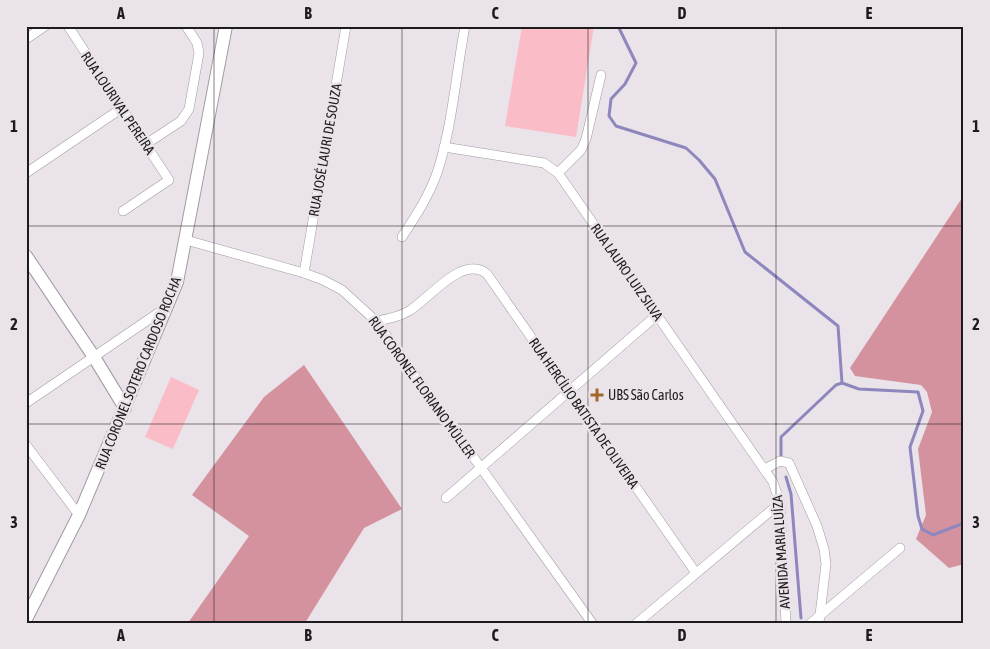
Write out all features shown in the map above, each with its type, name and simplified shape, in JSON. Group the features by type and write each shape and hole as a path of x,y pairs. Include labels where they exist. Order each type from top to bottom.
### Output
{"street":[{"path":"26,39 45,26"},
{"name":"RUA LOURIVAL PEREIRA","path":"68,26 169,180 123,210"},
{"path":"146,144 181,122 189,109 199,53 197,43 186,26"},
{"name":"RUA CORONEL SOTERO CARDOSO ROCHA","path":"28,612 79,515 169,306 177,282 186,240 226,26"},
{"name":"RUA JOSÉ LAURI DE SOUZA","path":"304,273 346,26"},
{"path":"402,237 428,193 444,148 465,26"},
{"path":"558,173 581,150 586,139 601,75"},
{"path":"26,173 122,108"},
{"name":"RUA LAURO LUIZ SILVA","path":"444,148 544,163 558,173 764,469"},
{"name":"RUA CORONEL FLORIANO MÜLLER","path":"186,240 304,273 342,290 376,321 592,623"},
{"path":"26,256 94,357 125,408"},
{"name":"RUA HERCÍLIO BATISTA DE OLIVEIRA","path":"376,321 398,316 410,310 454,276 472,267 480,269 487,274 696,573"},
{"path":"26,403 169,306"},
{"path":"446,498 657,315"},
{"path":"26,445 79,515"},
{"name":"AVENIDA MARIA LUÍZA","path":"786,623 780,504 777,492 764,469 780,461 789,463 817,526 826,564 819,619"},
{"path":"637,623 780,504"},
{"path":"811,623 819,619 900,548"}],"shaded area":[{"path":"522,26 594,26 576,137 505,126"},
{"path":"964,195 964,564 949,568 916,539 926,515 918,449 932,412 927,392 921,385 855,376 850,368"},
{"path":"304,365 402,509 364,528 305,623 188,623 249,536 192,495 264,397"},
{"path":"171,377 199,390 173,449 145,437"}],"waterway":[{"path":"618,26 636,63 625,84 611,99 609,116 616,126 686,148 699,160 715,179 745,252 838,326 842,383 859,389 918,392 923,411 910,447 918,516 922,529 933,535 964,523"},
{"path":"781,456 781,437 836,385 842,383"},
{"path":"786,477 791,494 801,618"}],"place":[{"name":"UBS São Carlos","path":"597,395"}]}
